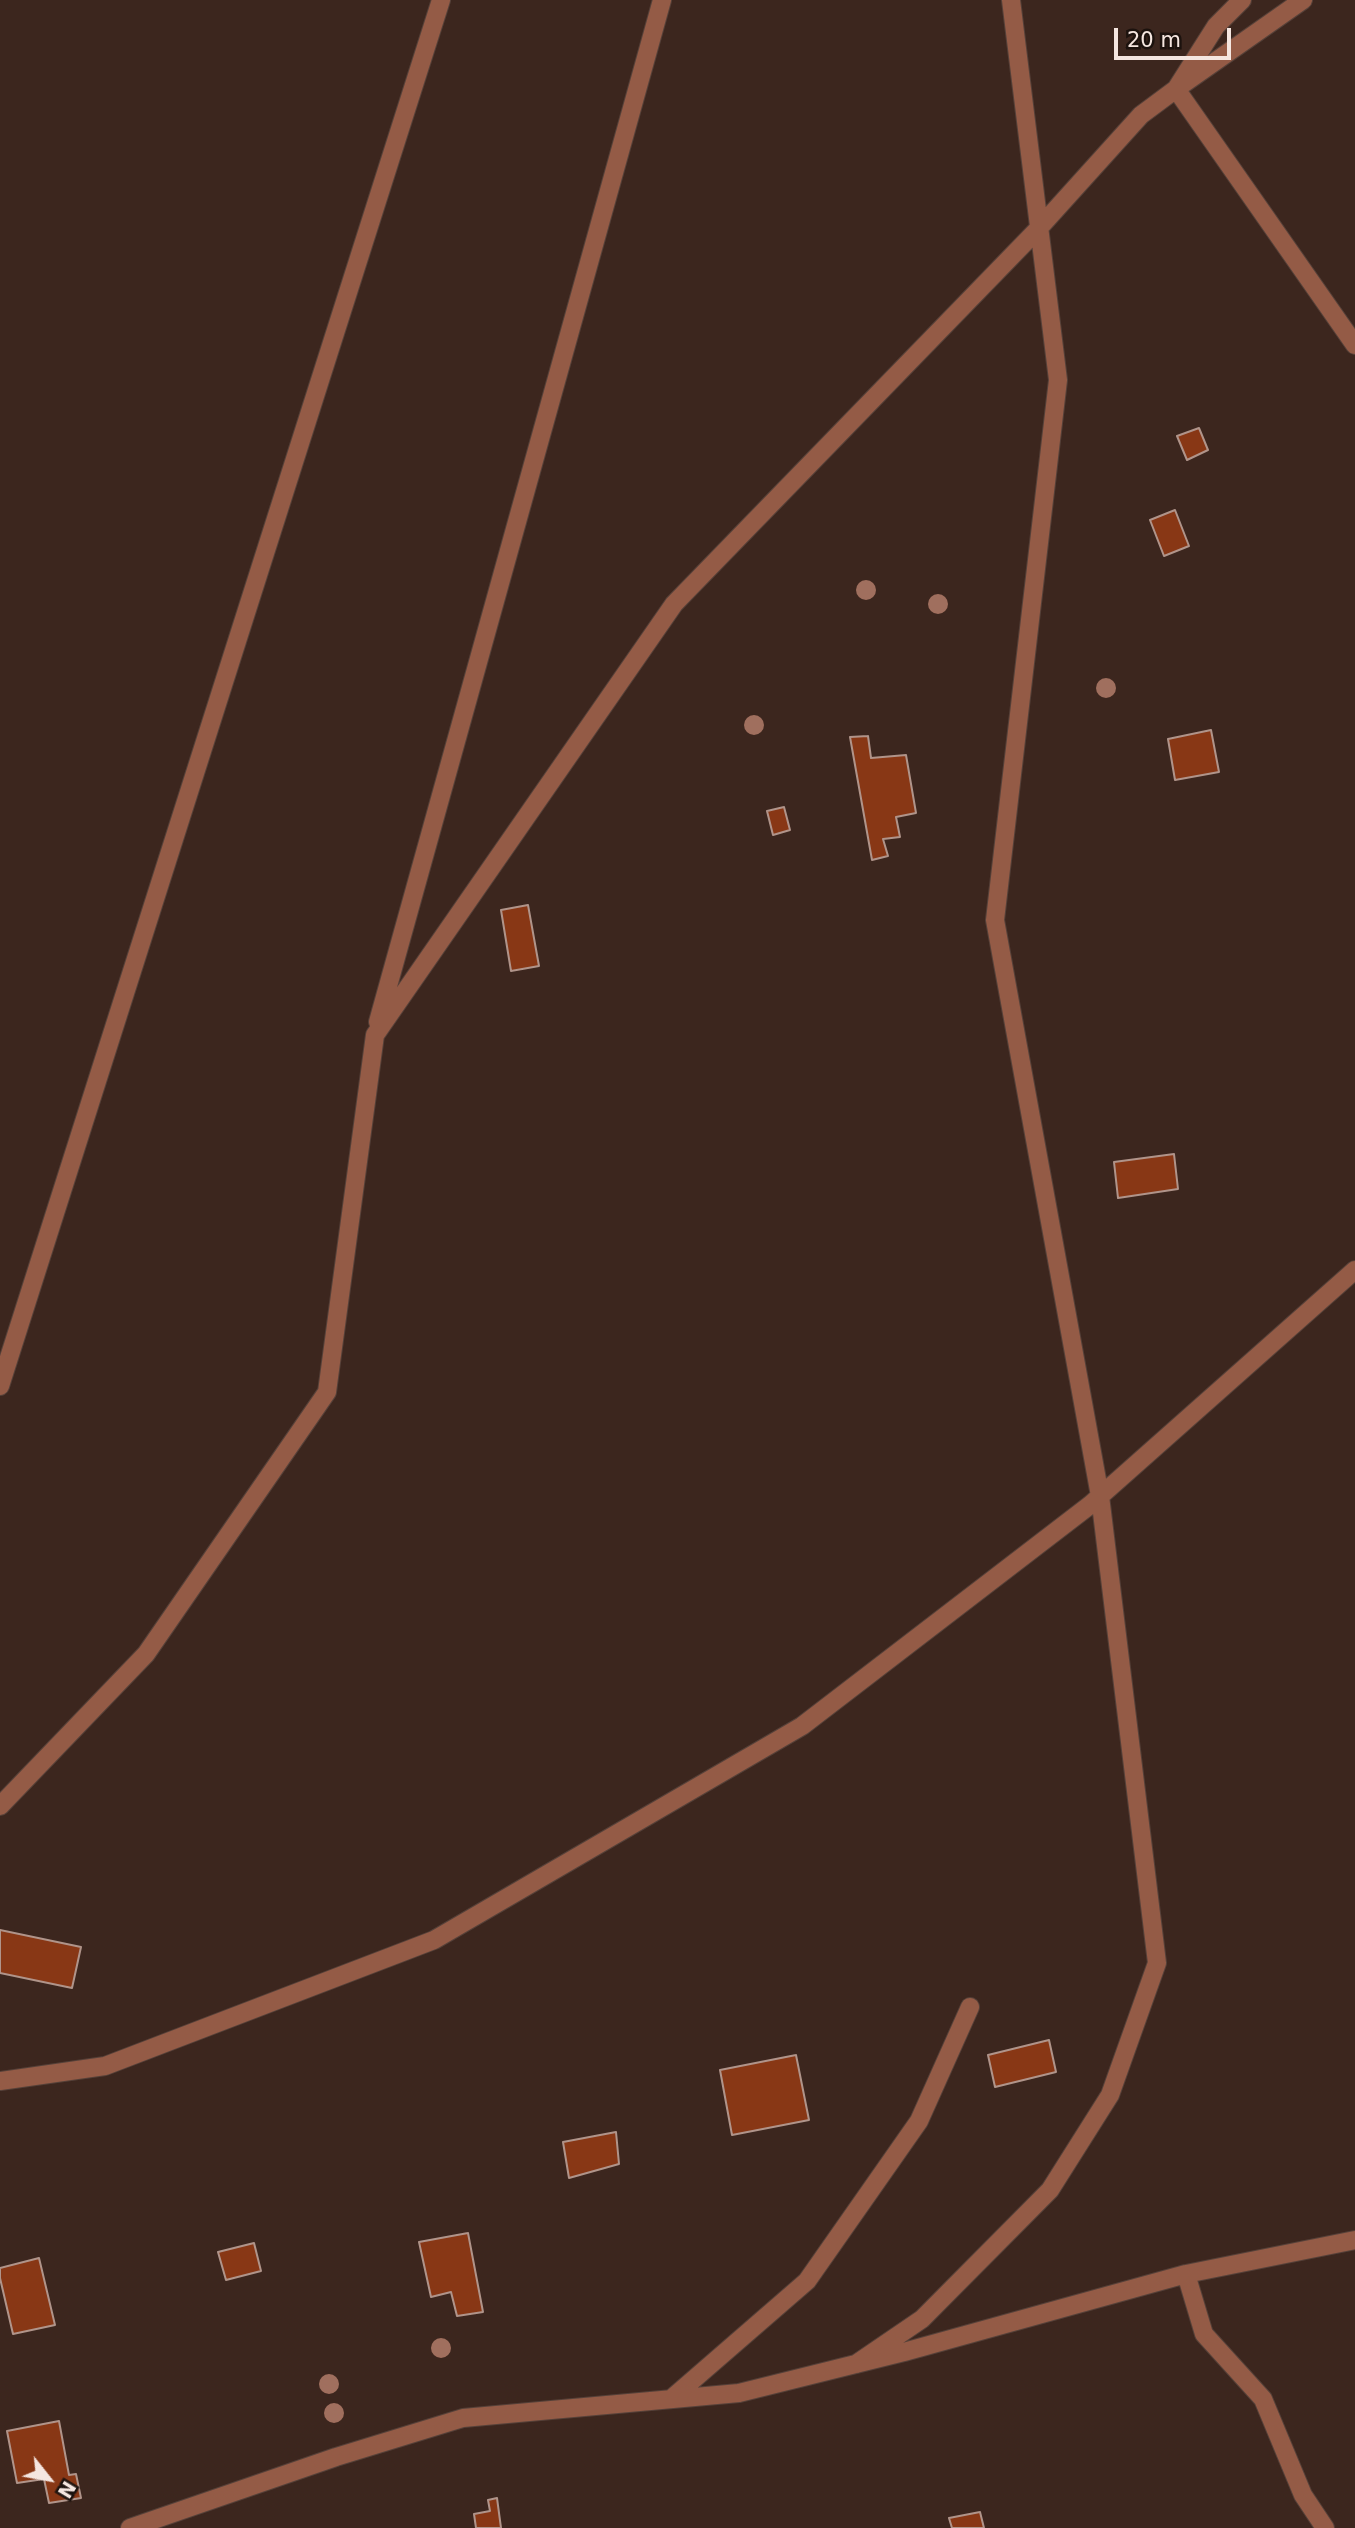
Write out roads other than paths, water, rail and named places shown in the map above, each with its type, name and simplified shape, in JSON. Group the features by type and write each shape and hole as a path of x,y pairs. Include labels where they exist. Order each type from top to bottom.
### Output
{"street":[{"path":"0,1386 441,0"},
{"path":"0,1805 145,1654 327,1392 375,1035 662,0"},
{"path":"856,2364 922,2319 1050,2190 1110,2095 1157,1963 1100,1496 995,920 1058,380 1011,0"},
{"path":"1176,89 1216,26 1241,0"},
{"path":"375,1035 674,604 1039,228 1141,115 1303,0"},
{"path":"1176,89 1355,345"},
{"path":"0,2081 105,2066 434,1940 802,1726 1100,1496 1355,1270"},
{"path":"671,2399 807,2281 919,2121 970,2007"},
{"path":"130,2528 336,2457 463,2418 739,2393 1186,2274 1355,2240"},
{"path":"1186,2274 1205,2334 1263,2399 1303,2495 1325,2528"}]}
